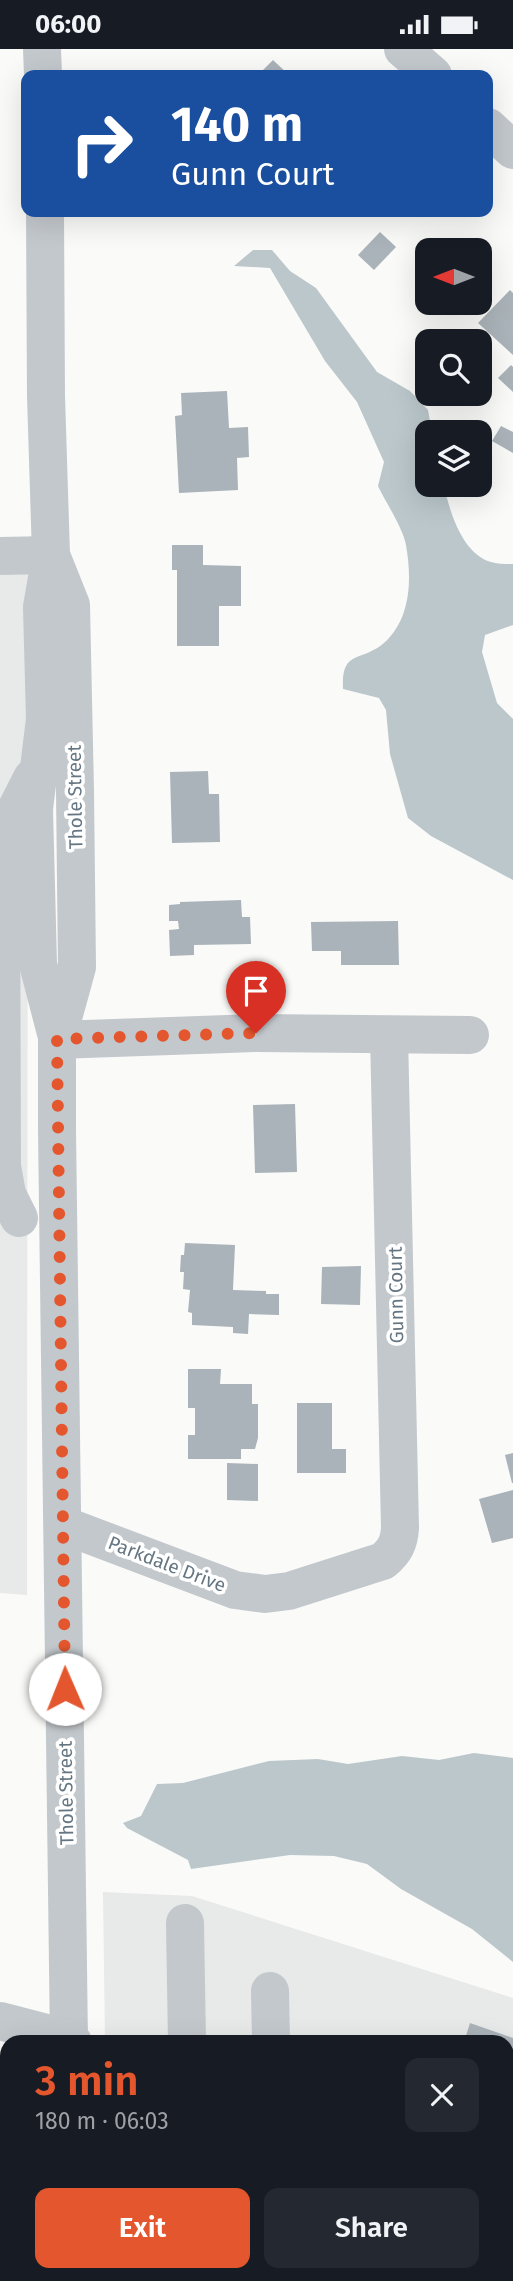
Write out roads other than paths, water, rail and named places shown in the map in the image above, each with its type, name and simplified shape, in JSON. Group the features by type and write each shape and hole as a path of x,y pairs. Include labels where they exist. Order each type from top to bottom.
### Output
{"street":[{"path":"42,49 43,70"},
{"path":"403,49 427,70"},
{"path":"493,132 513,150"},
{"name":"Thole Street","path":"45,217 46,395 51,555 42,607 45,719 58,763 34,809 37,964 57,1039 70,2035"},
{"path":"0,557 51,555"},
{"path":"58,763 12,815 3,835 1,855 2,1166 10,1218 58,1219"},
{"path":"57,1039 256,1033 470,1035"},
{"name":"Gunn Court","path":"389,1035 400,1515 398,1543 392,1554"},
{"name":"Parkdale Drive","path":"63,1525 235,1590 265,1594 289,1591 383,1561 392,1554"},
{"path":"185,1923 187,2035"},
{"path":"270,1990 271,2035"},
{"path":"0,2021 49,2035"}]}
